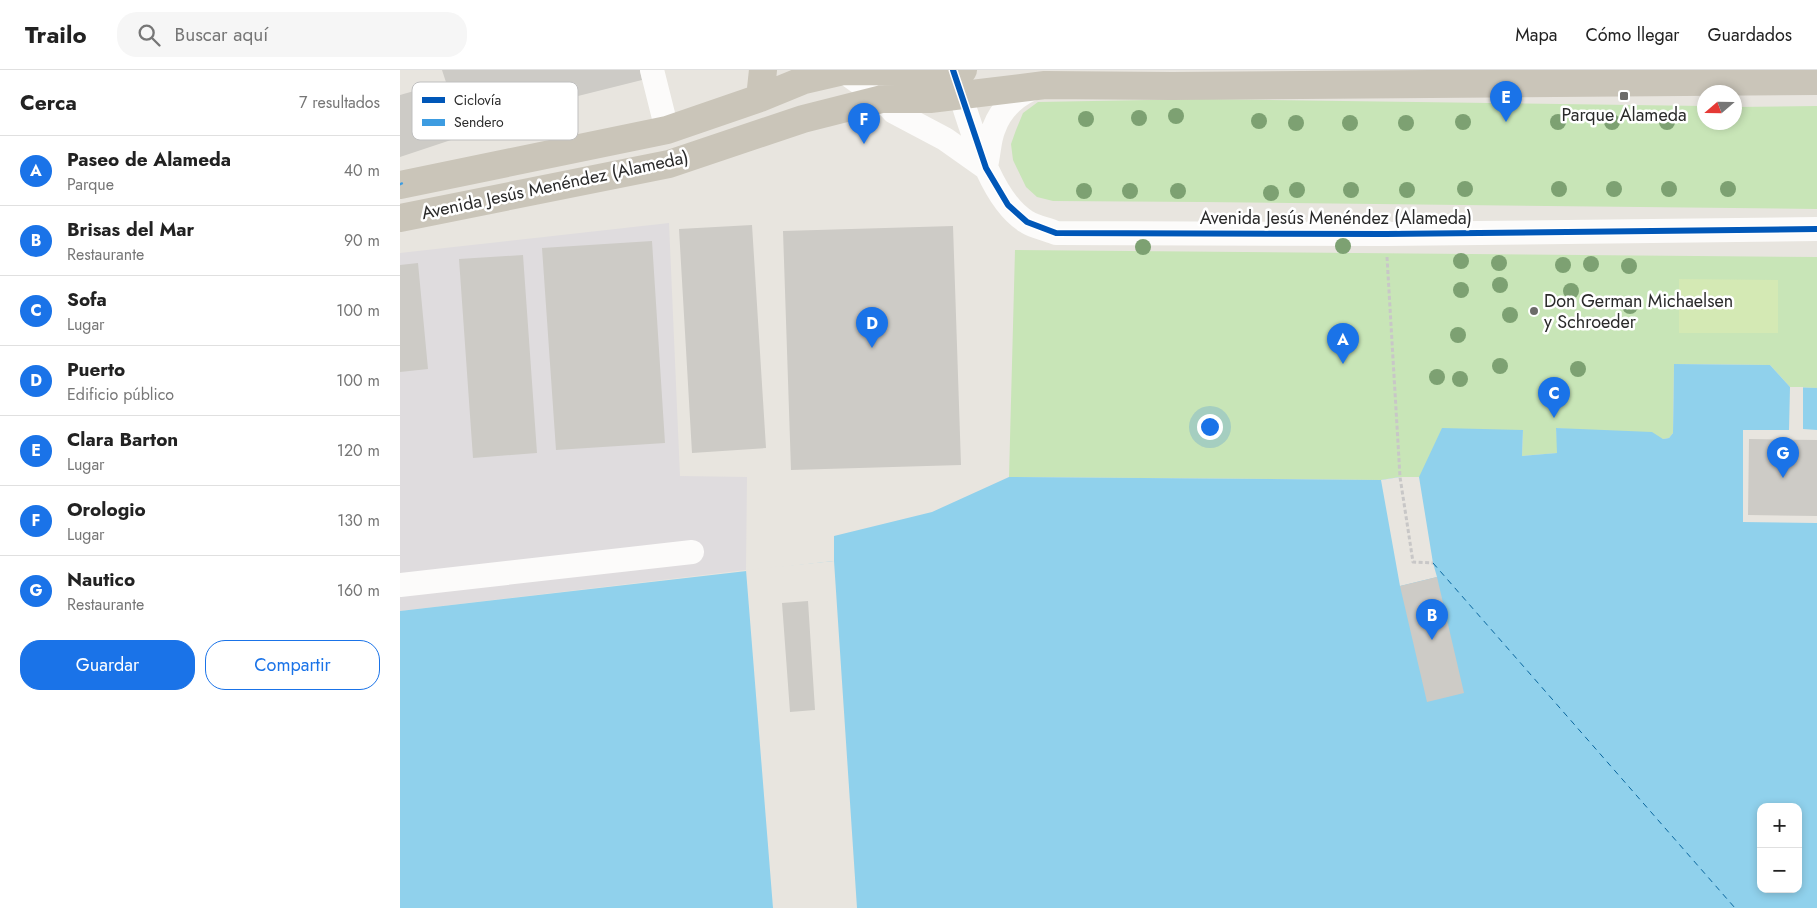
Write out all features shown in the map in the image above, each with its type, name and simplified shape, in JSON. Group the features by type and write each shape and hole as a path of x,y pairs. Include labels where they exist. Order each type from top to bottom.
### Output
{"main road":[{"path":"760,98 763,70"},
{"name":"Avenida Jesús Menéndez (Alameda)","path":"400,184 666,130 760,98 804,80 844,71 957,77 1045,85 1172,86 1613,76 1817,81"},
{"name":"Avenida Jesús Menéndez (Alameda)","path":"400,218 669,164 803,119 882,99 930,99 957,77"}],"street":[{"path":"652,70 666,130"},
{"name":"Avenida Jesús Menéndez (Alameda)","path":"844,71 882,99 894,112 945,139 986,168"},
{"name":"Avenida Jesús Menéndez (Alameda)","path":"957,77 986,168 1008,205 1027,222 1056,233 1386,234 1817,229"},
{"name":"Avenida Jesús Menéndez (Alameda)","path":"986,168 994,128 1008,104 1028,90 1045,85"},
{"path":"400,585 692,552"}],"path":[{"path":"1386,234 1402,486 1413,562 1433,563"}],"shaded area":[{"path":"669,223 680,476 747,477 746,570 400,611 400,253"}],"green space":[{"path":"1202,99 1697,106 1697,130 1742,130 1742,107 1817,106 1817,209 1053,201 1037,197 1026,187 1013,160 1011,144 1023,113 1038,102"},
{"path":"1015,250 1817,257 1817,388 1790,387 1770,365 1674,364 1673,433 1669,438 1663,439 1556,428 1558,453 1522,456 1523,430 1419,477 1381,480 1009,477"},
{"path":"1679,279 1778,280 1778,333 1679,333"}],"water":[{"path":"1674,364 1770,365 1790,387 1817,388 1817,908 400,908 400,611 834,561 834,536 932,512 1009,477 1381,480 1419,477 1442,428 1523,430 1522,456 1557,453 1556,428 1652,432 1663,439 1669,438 1673,433"}],"pier":[{"path":"1790,387 1803,387 1803,429 1817,430 1817,523 1743,522 1743,430 1789,430"},
{"path":"1419,477 1437,577 1400,586 1381,480"},
{"path":"834,561 857,908 773,908 746,570"}],"building":[{"path":"442,70 640,70 642,80 578,96 578,82 446,82"},
{"path":"412,92 412,140 451,140 400,157 400,95"},
{"path":"752,225 766,448 692,453 679,229"},
{"path":"953,226 961,465 791,470 783,231"},
{"path":"652,241 665,443 556,450 542,248"},
{"path":"523,255 537,453 473,458 459,259"},
{"path":"418,263 428,369 400,372 400,265"},
{"path":"1749,439 1817,440 1817,516 1748,515"},
{"path":"1437,577 1464,693 1427,702 1400,586"},
{"path":"808,601 815,710 790,712 782,603"}],"ferry route":[{"path":"1433,563 1735,908"}],"cycle path":[{"path":"953,70 986,168 1008,205 1027,222 1056,233 1386,234 1817,229"}],"place":[{"name":"Parque Alameda","path":"1624,96"},
{"name":"Clara Barton","path":"1506,122"},
{"name":"Orologio","path":"864,144"},
{"name":"Don German Michaelsen y Schroeder","path":"1534,311"},
{"name":"Puerto","path":"872,348"},
{"name":"Paseo de Alameda","path":"1343,364"},
{"name":"Sofa","path":"1554,418"},
{"name":"Nautico","path":"1783,478"},
{"name":"Brisas del Mar","path":"1432,640"}]}
